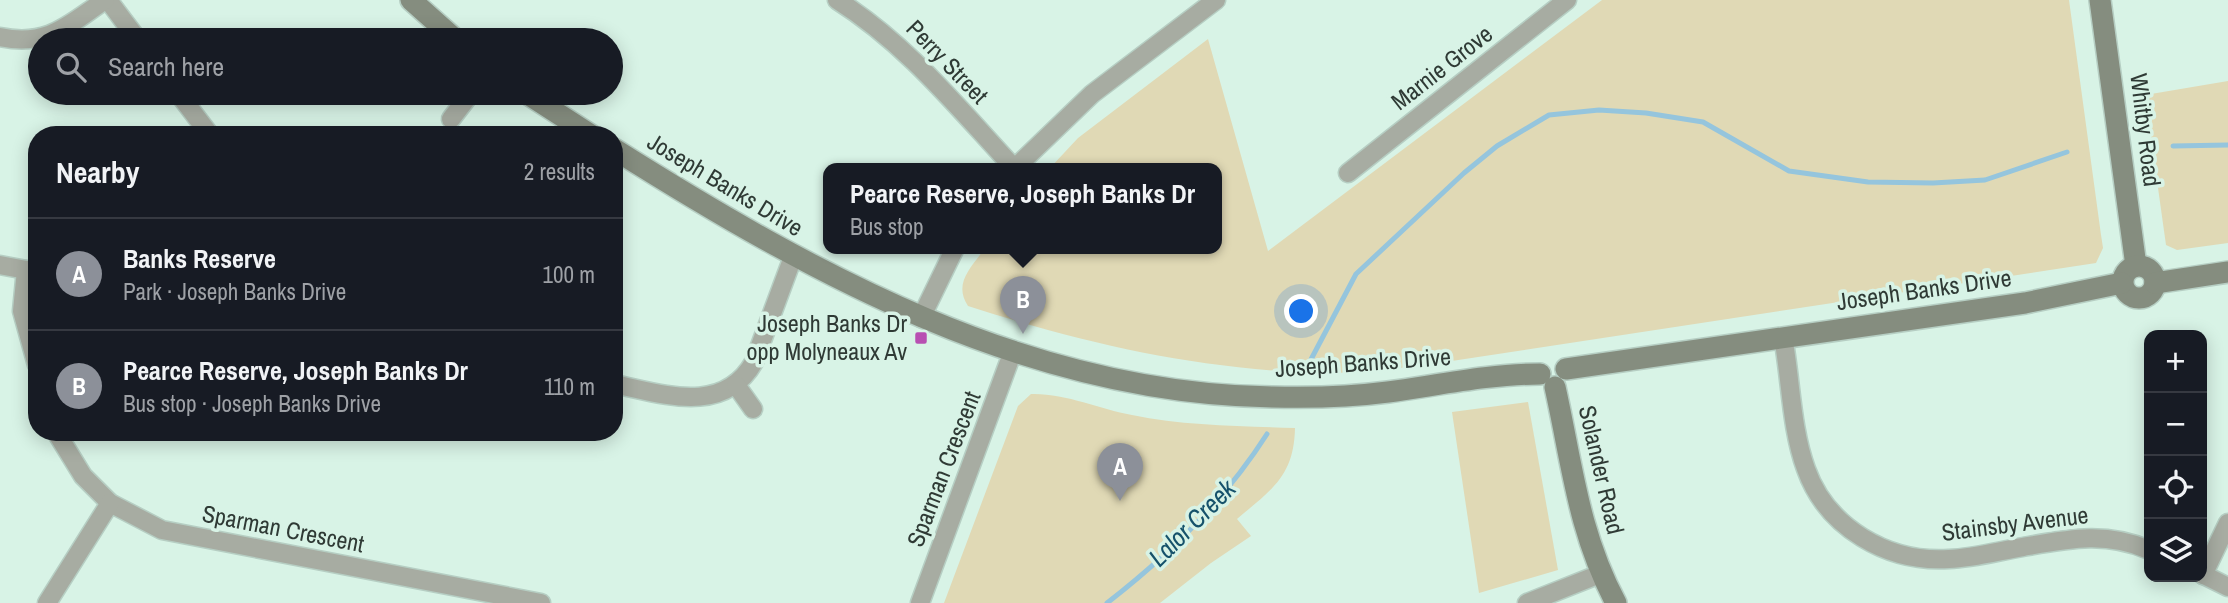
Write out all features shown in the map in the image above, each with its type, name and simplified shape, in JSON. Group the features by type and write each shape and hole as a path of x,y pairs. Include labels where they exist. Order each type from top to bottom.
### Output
{"street":[{"path":"61,28 107,0 129,28"},
{"path":"411,0 442,28"},
{"name":"Perry Street","path":"837,0 876,26 905,50 1009,163"},
{"path":"1019,163 1092,94 1216,0"},
{"name":"Marnie Grove","path":"1348,173 1567,0"},
{"name":"Whitby Road","path":"2100,0 2136,266"},
{"path":"0,37 28,41"},
{"path":"187,105 203,126"},
{"path":"451,119 462,105"},
{"path":"545,105 577,126"},
{"name":"Joseph Banks Drive","path":"623,154 793,257 921,318 1013,351 1108,378 1148,385 1270,397 1351,396 1547,380 1564,382 1566,369 2025,303 2122,283"},
{"path":"921,318 952,254"},
{"path":"623,386 682,397 701,397 736,385 745,377 754,362 793,257"},
{"path":"0,265 28,270"},
{"path":"2136,266 2147,269 2155,283 2150,294 2140,299 2129,296 2122,283 2124,275 2136,266"},
{"path":"2155,283 2228,272"},
{"path":"28,287 22,311 28,333"},
{"name":"Stainsby Avenue","path":"1783,337 1805,468 1820,499 1855,534 1900,555 1926,559 1950,559 2086,536 2112,538 2144,548"},
{"name":"Sparman Crescent","path":"920,603 1013,351"},
{"name":"Solander Road","path":"1547,380 1579,513 1600,573 1616,603"},
{"path":"736,385 753,409"},
{"name":"Sparman Crescent","path":"62,441 83,476 110,503 162,530 541,603"},
{"path":"47,603 110,503"},
{"path":"2207,567 2228,523"},
{"path":"1527,603 1600,573"},
{"path":"2207,577 2228,587"}],"shaded area":[{"path":"1602,0 2069,0 2103,248 2096,263 1412,367 1340,373 1225,366 1097,343 968,306 962,290 966,276 981,254 1222,254 1222,163 1055,163 1078,138 1208,39 1268,251"},
{"path":"2228,81 2228,243 2177,250 2166,245 2145,95"},
{"path":"1031,394 1056,396 1152,419 1213,425 1295,428 1294,445 1285,471 1278,481 1237,519 1251,536 1160,603 944,603 1018,406"},
{"path":"1528,402 1558,570 1479,593 1452,412"}],"waterway":[{"path":"1307,367 1356,274 1464,173 1497,146 1549,115 1599,110 1646,113 1703,122 1789,171 1868,182 1933,183 1985,180 2067,152"},
{"path":"2173,146 2228,145"},
{"name":"Lalor Creek","path":"1107,603 1174,546 1214,504 1267,434"}],"place":[{"name":"Pearce Reserve, Joseph Banks Dr","path":"1023,334"},
{"name":"Joseph Banks Dr opp Molyneaux Av","path":"921,338"},
{"name":"Banks Reserve","path":"1120,501"}]}
